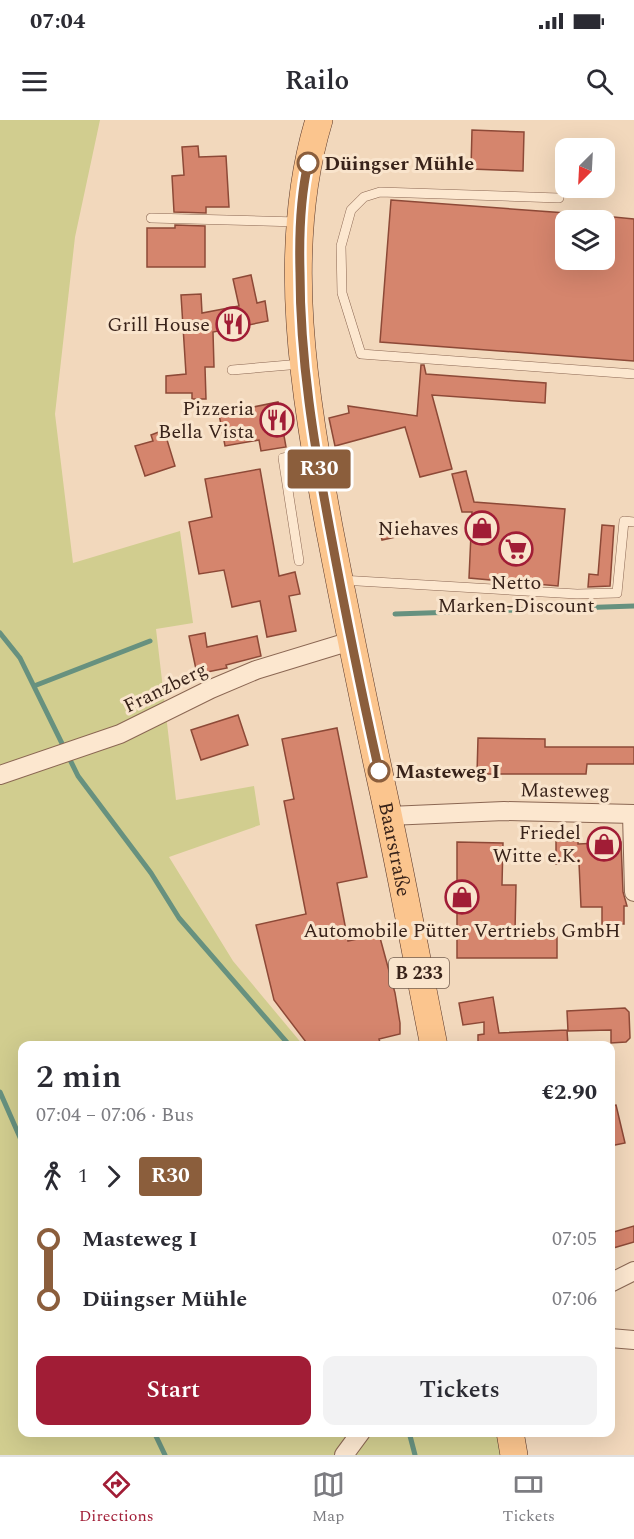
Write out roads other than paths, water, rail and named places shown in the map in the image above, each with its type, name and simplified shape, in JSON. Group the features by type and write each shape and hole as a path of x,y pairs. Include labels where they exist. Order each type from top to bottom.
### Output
{"main road":[{"name":"Baarstraße","path":"319,120 305,176 301,222 300,303 304,364 315,451 338,580 389,816 433,1041"},
{"path":"511,1437 514,1455"}],"street":[{"name":"Franzberg","path":"0,775 120,734 211,689 256,670 351,642"},
{"name":"Masteweg","path":"389,816 504,811 633,814 634,891"},
{"path":"615,1280 634,1270"},
{"path":"615,1338 634,1340"},
{"path":"344,1455 357,1437"}],"lane":[{"path":"555,198 380,192 364,197 351,210 340,246 342,293 361,354 634,375"},
{"path":"151,218 301,222"},
{"path":"232,370 304,364"},
{"path":"299,561 283,458 315,451"},
{"path":"338,580 578,594 617,592 624,521 634,522"}],"waterway":[{"path":"395,614 634,606"},
{"path":"0,633 20,658 78,776 151,873 179,918 286,1041"},
{"path":"34,686 150,641"},
{"path":"0,1092 18,1133"},
{"path":"156,1437 165,1455"},
{"path":"410,1437 415,1455"}],"place":[{"name":"Düingser Mühle","path":"308,163"},
{"name":"Grill House","path":"233,324"},
{"name":"Pizzeria Bella Vista","path":"277,420"},
{"name":"Niehaves","path":"482,528"},
{"name":"Netto Marken-Discount","path":"516,549"},
{"name":"Masteweg I","path":"379,771"},
{"name":"Friedel Witte e.K.","path":"604,844"},
{"name":"Automobile Pütter Vertriebs GmbH","path":"462,897"}]}
